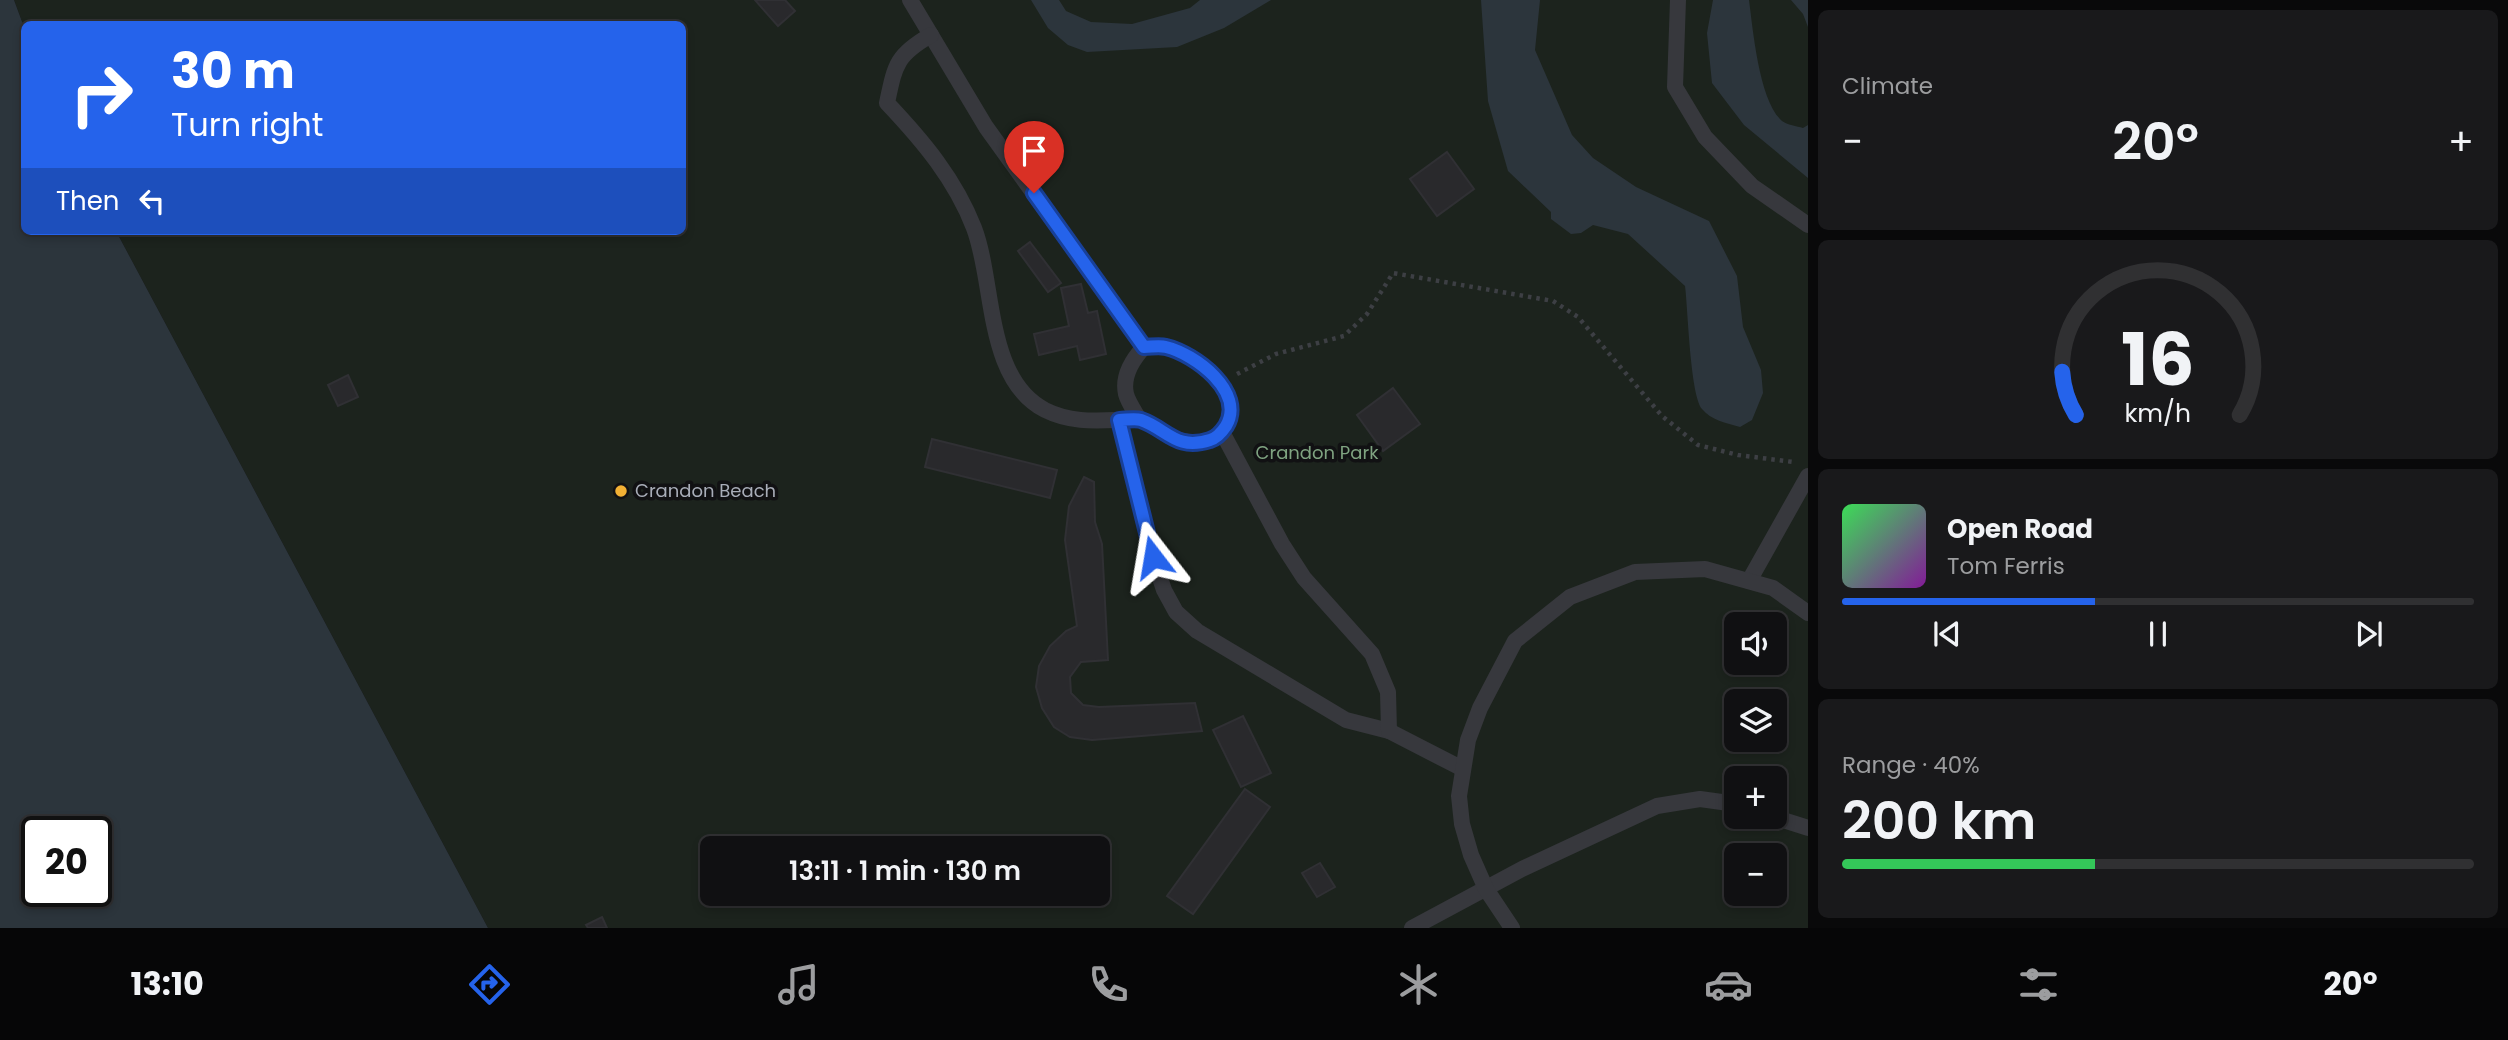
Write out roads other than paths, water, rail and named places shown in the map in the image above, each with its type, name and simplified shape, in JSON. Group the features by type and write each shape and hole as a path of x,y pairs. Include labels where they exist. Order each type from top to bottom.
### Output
{"lane":[{"path":"910,0 986,127 1144,347"},
{"path":"1678,0 1675,87 1714,147 1752,186 1808,225"},
{"path":"931,35 911,46 895,66 887,103 919,137 959,194 975,231 995,328 1009,370 1026,396 1043,409 1066,419 1139,419"},
{"path":"1165,346 1185,355 1206,368 1220,383 1231,406 1222,432 1212,440 1182,441 1172,439 1139,419 1125,393 1128,372 1133,360 1144,347 1165,346"},
{"path":"1119,420 1153,557 1164,590 1176,612 1197,631 1346,720 1389,731 1463,769"},
{"path":"1222,432 1282,544 1304,578 1372,654 1388,692 1389,731"},
{"path":"1749,581 1808,476"},
{"path":"1512,928 1486,889 1471,855 1462,824 1459,796 1468,740 1480,708 1514,641 1570,597 1635,572 1705,569 1773,588 1808,612"},
{"path":"1412,928 1522,869 1657,806 1700,799 1724,802"},
{"path":"1787,821 1808,828"}],"place":[{"name":"Crandon Beach","path":"621,491"}],"park label":[{"name":"Crandon Park","path":"1317,453"}]}
